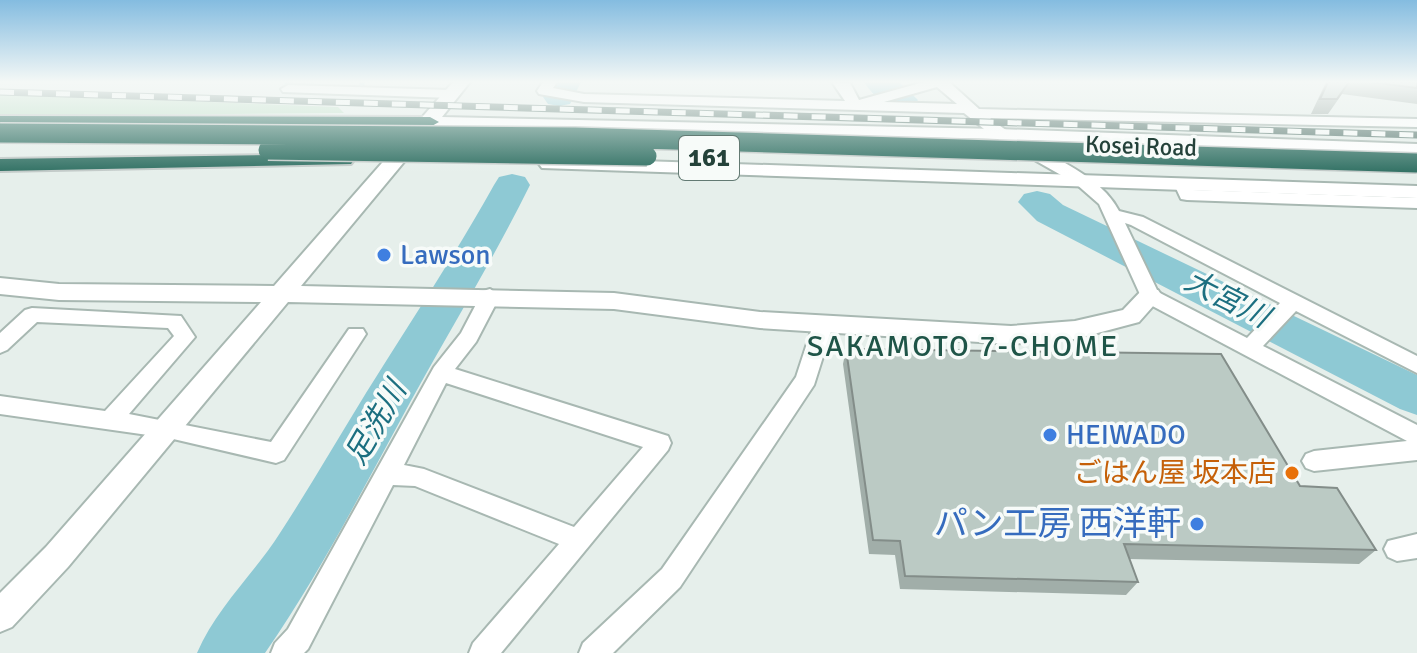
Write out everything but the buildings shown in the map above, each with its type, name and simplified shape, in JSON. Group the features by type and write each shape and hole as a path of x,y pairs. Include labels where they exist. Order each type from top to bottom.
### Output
{"highway":[{"path":"0,121 430,122"},
{"name":"Kosei Road","path":"0,133 575,137 1417,163"},
{"name":"Kosei Road","path":"0,149 571,154 1417,180"},
{"path":"0,165 399,159"}],"street":[{"path":"0,616 57,557 169,429 278,296 438,112"},
{"path":"971,112 999,134 1081,180 1106,202 1148,291 1417,436"},
{"path":"1024,112 1417,123"},
{"path":"430,122 999,134 1417,150"},
{"path":"399,159 1182,184 1391,197 1417,203"},
{"path":"1391,197 1417,192"},
{"path":"1112,216 1137,221 1417,365"},
{"path":"0,286 59,292 486,296 614,301 823,325 1011,335 1075,330 1131,316 1148,291"},
{"path":"285,653 298,639 441,373 469,337 486,296"},
{"path":"1249,348 1294,300"},
{"path":"0,345 32,315 174,321 185,337 110,421"},
{"path":"593,653 671,578 806,379 823,325"},
{"path":"0,405 169,429 276,453 356,334"},
{"path":"441,373 660,443 483,653"},
{"path":"1314,461 1417,450"},
{"path":"386,474 416,476 578,540"}],"green space":[{"path":"0,112 344,113 0,116"}],"waterway":[{"name":"足洗川","path":"228,653 289,570 470,265 512,185"},
{"name":"大宮川","path":"1037,202 1050,213 1417,396"}],"railway":[{"path":"675,112 1417,135"}],"place":[{"name":"Lawson","path":"384,255"},
{"name":"HEIWADO","path":"1050,435"},
{"name":"ごはん屋 坂本店","path":"1292,473"},
{"name":"パン工房 西洋軒","path":"1197,524"}],"district":[{"name":"SAKAMOTO 7-CHOME","path":"963,346"}]}
